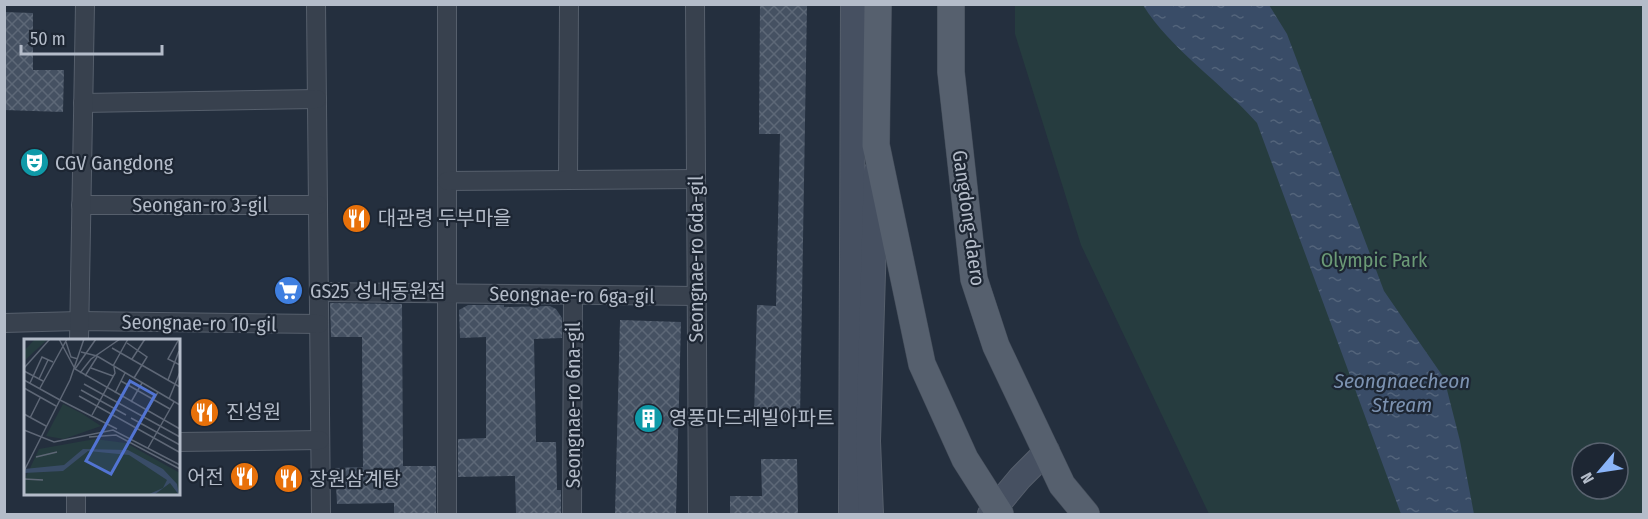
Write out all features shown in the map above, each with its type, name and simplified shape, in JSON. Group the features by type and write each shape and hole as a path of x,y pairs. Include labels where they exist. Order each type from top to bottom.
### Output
{"main road":[{"path":"850,514 853,4"},
{"path":"871,514 868,441 878,4"},
{"name":"Gangdong-daero","path":"951,4 951,72 974,279 996,346 1062,485 1086,514"},
{"path":"876,146 922,364 964,459 995,512 1047,451"}],"street":[{"path":"79,339 85,4"},
{"path":"316,4 321,514"},
{"path":"447,4 447,514"},
{"path":"568,180 569,4"},
{"name":"Seongnae-ro 6da-gil","path":"695,4 698,514"},
{"path":"83,103 317,99"},
{"path":"447,181 696,179"},
{"name":"Seongan-ro 3-gil","path":"81,205 318,205"},
{"name":"Seongnae-ro 6ga-gil","path":"319,292 697,296"},
{"name":"Seongnae-ro 6na-gil","path":"572,514 573,295"},
{"name":"Seongnae-ro 10-gil","path":"4,323 79,321 319,324"},
{"path":"180,442 320,440"},
{"path":"76,495 76,514"}],"green space":[{"name":"Olympic Park","path":"1015,5 1643,5 1643,514 1209,514 1081,245 1015,34"}],"water":[{"name":"Seongnaecheon Stream","path":"1143,5 1269,5 1287,34 1384,291 1444,378 1460,441 1474,514 1401,514 1257,123 1167,36"}],"building":[{"path":"760,4 807,4 800,418 754,417 757,305 776,306 780,134 759,134"},
{"path":"4,12 33,13 33,70 64,70 63,112 4,110"},
{"path":"330,303 402,304 403,466 436,466 436,514 394,514 394,503 337,504 335,468 363,467 362,337 331,337"},
{"path":"468,305 550,306 556,309 562,318 562,338 534,339 536,442 556,442 557,490 561,490 561,514 516,514 515,476 458,477 458,439 486,438 486,337 460,338 459,310"},
{"name":"영풍마드레빌아파트","path":"620,320 681,322 676,514 615,514"},
{"path":"761,459 797,459 798,514 730,514 730,496 762,496"}],"place":[{"name":"CGV Gangdong","path":"34,163"},
{"name":"대관령 두부마을","path":"357,218"},
{"name":"GS25 성내동원점","path":"289,291"},
{"name":"진성원","path":"205,412"},
{"name":"영풍마드레빌아파트","path":"648,418"},
{"name":"어전","path":"245,477"},
{"name":"장원삼계탕","path":"288,479"}]}
